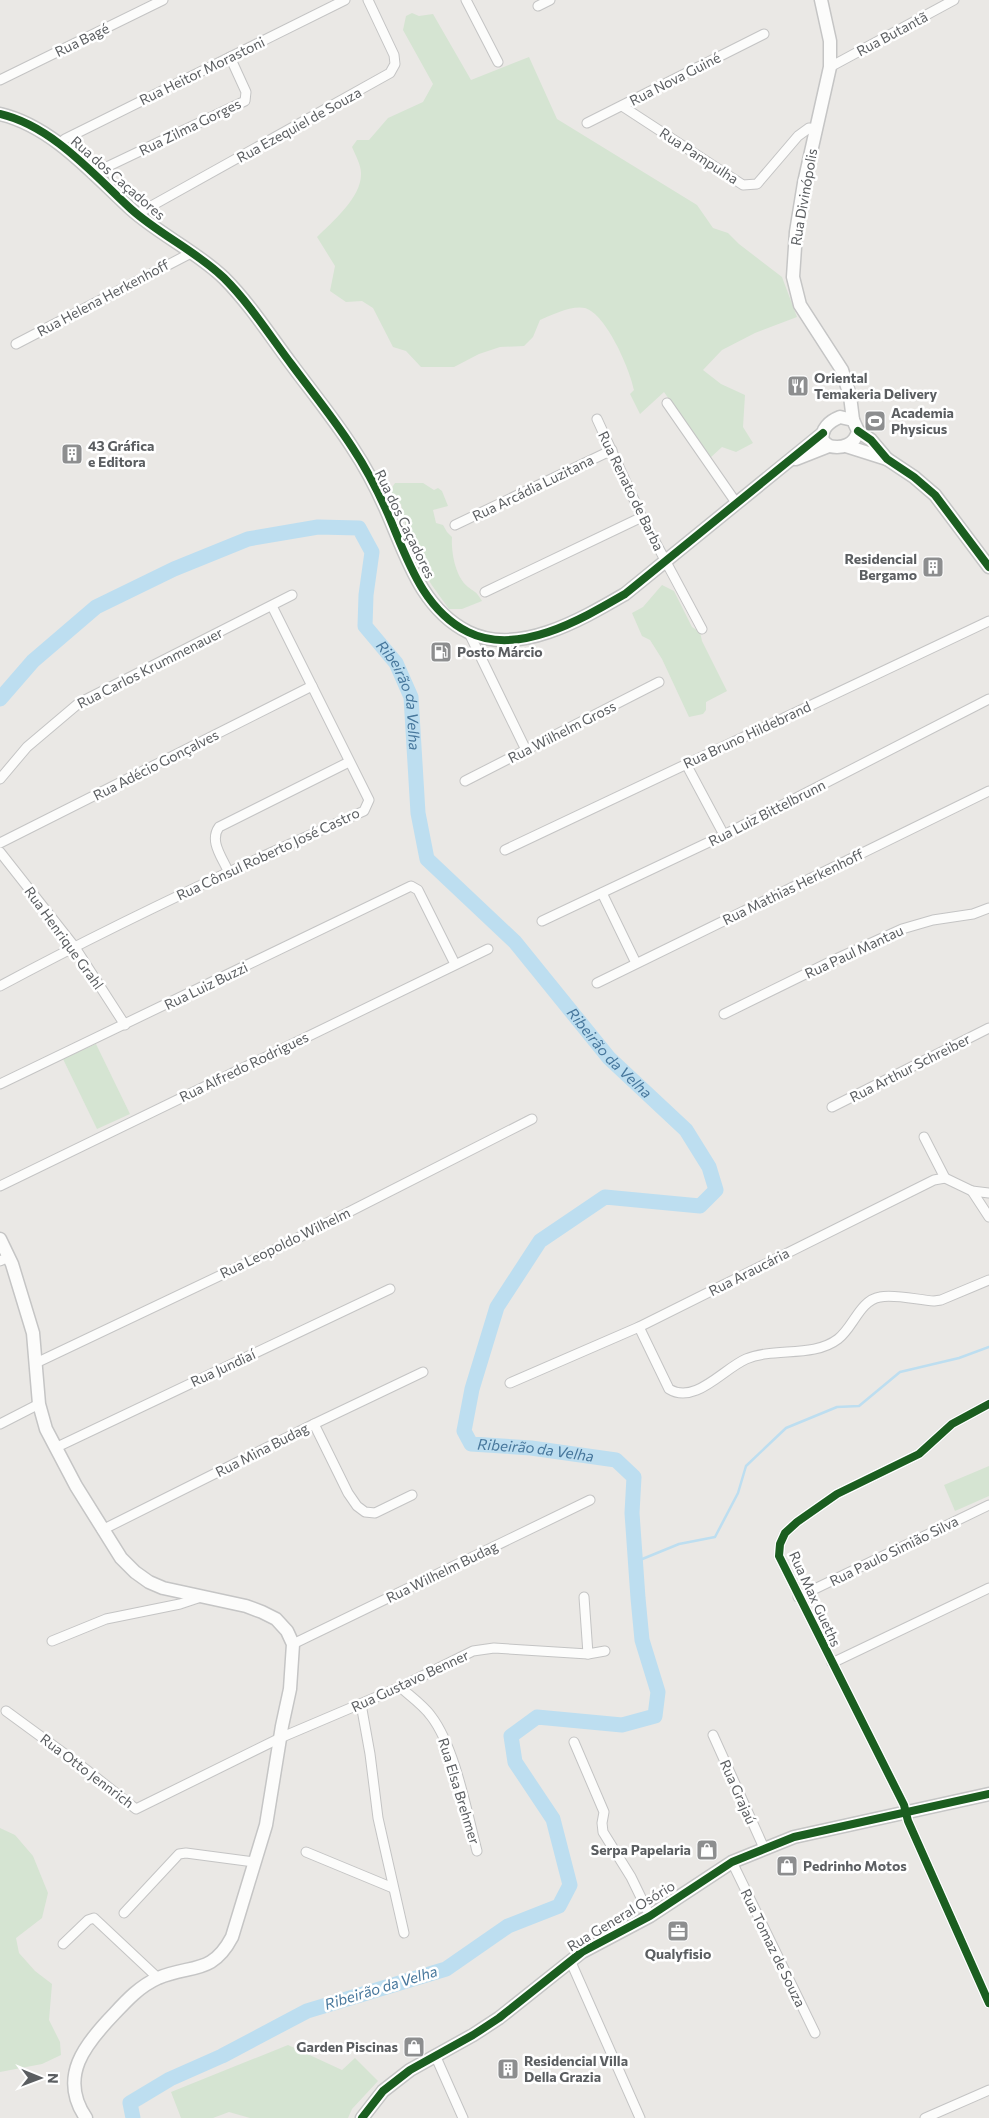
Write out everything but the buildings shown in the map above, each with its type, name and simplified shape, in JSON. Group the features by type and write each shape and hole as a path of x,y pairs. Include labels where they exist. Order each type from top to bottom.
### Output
{"main road":[{"name":"Rua Divinópolis","path":"821,0 830,41 830,67 803,192 796,232 793,277 800,304 838,362 846,383 856,425"},
{"name":"Rua dos Caçadores","path":"0,114 23,121 39,129 60,144 137,214 222,277 261,322 352,447 379,493 420,587 444,616 469,633 490,640 505,641 556,629 590,614 625,594 785,465 799,450 823,433"},
{"path":"846,383 840,417 828,424 823,433 823,441 829,446 846,446 887,459"},
{"path":"840,417 856,425 887,459 936,495 989,567"},
{"path":"846,446 855,440 856,425"},
{"name":"Rua dos Caçadores","path":"785,465 829,446"},
{"path":"0,1239 5,1259 33,1333 39,1404 46,1428 102,1530 121,1558 135,1572 149,1582 164,1588 246,1606 262,1612 276,1619 287,1631 293,1644 290,1689 268,1816 232,1937 225,1950 216,1960 207,1965 158,1978 131,1996 88,2043 77,2065 74,2086 75,2096 86,2118"},
{"name":"Rua General Osório","path":"362,2118 383,2091 410,2070 473,2035 499,2018 570,1960 605,1939 650,1916 732,1862 764,1848 823,1830 989,1794"}],"street":[{"name":"Rua Bagé","path":"0,80 163,0"},
{"name":"Rua Heitor Morastoni","path":"60,144 65,139 345,0"},
{"name":"Rua Ezequiel de Souza","path":"137,214 390,73 395,64 394,55 368,0"},
{"path":"466,0 498,62"},
{"path":"538,6 550,0"},
{"name":"Rua Butantã","path":"830,67 954,0"},
{"name":"Rua Nova Guiné","path":"587,123 764,34"},
{"name":"Rua Zilma Gorges","path":"92,174 245,102 246,92 230,57"},
{"name":"Rua Pampulha","path":"622,106 743,185 757,184 798,136 809,128 817,129"},
{"name":"Rua Helena Herkenhoff","path":"16,344 191,253"},
{"path":"667,403 737,504"},
{"name":"Rua Renato de Barba","path":"597,419 642,517 702,629"},
{"name":"Rua Arcádia Luzitana","path":"455,525 612,450"},
{"path":"485,592 642,517"},
{"name":"Rua Carlos Krummenauer","path":"0,779 27,748 78,703 292,595"},
{"name":"Rua Cônsul Roberto José Castro","path":"0,986 74,946 228,871 364,811 369,800 272,606"},
{"name":"Rua Bruno Hildebrand","path":"505,850 989,621"},
{"path":"469,633 526,750"},
{"name":"Rua Wilhelm Gross","path":"465,781 659,682"},
{"name":"Rua Adécio Gonçalves","path":"0,843 312,686"},
{"name":"Rua Luiz Bittelbrunn","path":"542,921 724,835 989,699"},
{"path":"228,871 214,842 214,833 218,827 349,762"},
{"path":"686,764 724,835"},
{"name":"Rua Mathias Herkenhoff","path":"597,983 989,791"},
{"name":"Rua Henrique Grahl","path":"0,852 74,946 125,1025"},
{"name":"Rua Luiz Buzzi","path":"0,1084 411,886 418,890 455,964"},
{"path":"602,892 636,964"},
{"name":"Rua Paul Mantau","path":"724,1014 902,929 933,920 973,914 989,908"},
{"name":"Rua Alfredo Rodrigues","path":"0,1186 488,949"},
{"name":"Rua Arthur Schreiber","path":"832,1107 989,1028"},
{"name":"Rua Leopoldo Wilhelm","path":"36,1363 276,1249 532,1119"},
{"path":"924,1137 945,1178 972,1191 989,1193"},
{"name":"Rua Araucária","path":"510,1383 639,1327 921,1186 945,1178"},
{"path":"972,1191 989,1217"},
{"path":"639,1327 669,1389 676,1393 685,1394 697,1390 743,1361 759,1354 819,1348 830,1344 848,1330 864,1306 872,1300 881,1297 941,1300 989,1280"},
{"name":"Rua Jundiaí","path":"56,1448 390,1289"},
{"name":"Rua Mina Budag","path":"102,1530 423,1372"},
{"path":"0,1424 39,1404"},
{"name":"Rua Max Gueths","path":"989,1404 952,1424 919,1454 836,1494 797,1522 785,1533 780,1544 779,1556 901,1798 989,2003"},
{"path":"314,1424 348,1493 357,1506 365,1512 376,1512 412,1495"},
{"name":"Rua Wilhelm Budag","path":"293,1644 590,1500"},
{"name":"Rua Paulo Simião Silva","path":"798,1597 989,1505"},
{"path":"832,1663 989,1588"},
{"path":"52,1641 106,1619 180,1604 201,1597"},
{"path":"584,1597 588,1654"},
{"name":"Rua Gustavo Benner","path":"280,1738 400,1687 482,1648 588,1654 605,1651"},
{"name":"Rua Elsa Brehmer","path":"400,1687 430,1714 439,1727 450,1752 478,1851"},
{"path":"361,1704 370,1754 378,1818 404,1933"},
{"name":"Rua Otto Jennrich","path":"6,1712 80,1765 136,1809 280,1738"},
{"name":"Rua Grajaú","path":"712,1735 764,1848"},
{"path":"574,1742 604,1812 603,1832 631,1877 650,1916"},
{"path":"306,1852 393,1888"},
{"path":"124,1912 179,1854 186,1853 254,1862"},
{"name":"Rua Tomaz de Souza","path":"732,1862 815,2033"},
{"path":"63,1944 88,1920 94,1918 158,1978"},
{"path":"570,1960 640,2118"},
{"path":"435,2055 463,2118"},
{"path":"925,2118 989,2090"}],"green space":[{"path":"412,13 419,16 433,14 471,80 529,57 557,119 697,205 713,228 728,233 739,244 782,277 797,317 755,333 722,350 703,370 721,384 745,395 743,427 753,443 736,452 722,447 710,458 664,392 640,414 630,394 634,390 632,381 616,343 601,320 593,312 585,308 568,309 540,320 533,337 524,346 500,347 479,354 454,367 421,367 406,351 393,347 373,308 362,301 346,302 330,291 335,266 317,237 352,200 357,191 361,170 352,147 357,140 369,140 388,118 423,102 433,84 403,30 406,16"},
{"path":"395,483 423,483 434,490 438,488 442,491 448,506 433,510 436,523 443,525 452,537 453,556 460,577 482,601 462,609 449,609 431,584 410,546 401,504 396,503 391,491"},
{"path":"662,585 674,591 692,627 700,632 702,641 727,691 706,702 706,710 703,714 689,717 662,659 650,640 642,636 632,613 643,607"},
{"path":"96,1044 130,1114 97,1129 63,1059"},
{"path":"989,1466 989,1496 955,1511 944,1485"},
{"path":"0,1828 15,1835 33,1856 48,1893 42,1918 16,1938 19,1953 35,1971 52,1984 49,2020 60,2042 61,2055 42,2064 0,2072"},
{"path":"288,2045 342,2070 355,2058 378,2081 352,2109 348,2118 250,2118 229,2112 213,2118 181,2118 171,2092"}],"waterway":[{"name":"Ribeirão da Velha","path":"0,699 33,661 96,607 174,569 248,539 318,527 359,528 372,552 366,595 365,626 396,663 411,697 418,813 427,859 515,942 609,1058 686,1130 709,1167 716,1190 700,1206 605,1197 540,1241 497,1307 472,1389 464,1431 471,1444 531,1448 616,1460 634,1477 632,1513 638,1598 642,1640 658,1692 655,1716 622,1725 537,1717 511,1736 515,1762 553,1819 570,1885 559,1906 508,1926 446,1969 307,2011 222,2056 170,2079 130,2103 133,2118"},
{"path":"635,1562 679,1544 715,1537 738,1493 746,1466 786,1428 837,1407 859,1406 900,1372 959,1358 989,1347"}],"cycle path":[{"path":"0,114 19,120 54,140 87,167 142,218 202,259 224,278 251,309 357,455 380,497 410,565 427,596 452,622 468,632 487,639 508,640 528,638 570,624 608,604 625,594 823,433"},
{"path":"858,431 871,440 887,459 914,477 935,495 989,567"},
{"path":"989,1404 952,1424 919,1454 837,1494 797,1522 785,1533 780,1544 779,1556 904,1805 908,1821 989,2003"},
{"path":"362,2118 383,2091 410,2070 473,2035 499,2018 582,1952 650,1916 732,1862 794,1837 989,1794"}],"place":[{"name":"Oriental Temakeria Delivery","path":"798,386"},
{"name":"Academia Physicus","path":"875,421"},
{"name":"43 Gráfica e Editora","path":"72,454"},
{"name":"Residencial Bergamo","path":"933,567"},
{"name":"Posto Márcio","path":"441,652"},
{"name":"Serpa Papelaria","path":"707,1850"},
{"name":"Pedrinho Motos","path":"787,1866"},
{"name":"Qualyfisio","path":"678,1931"},
{"name":"Garden Piscinas","path":"414,2047"},
{"name":"Residencial Villa Della Grazia","path":"508,2069"}]}
